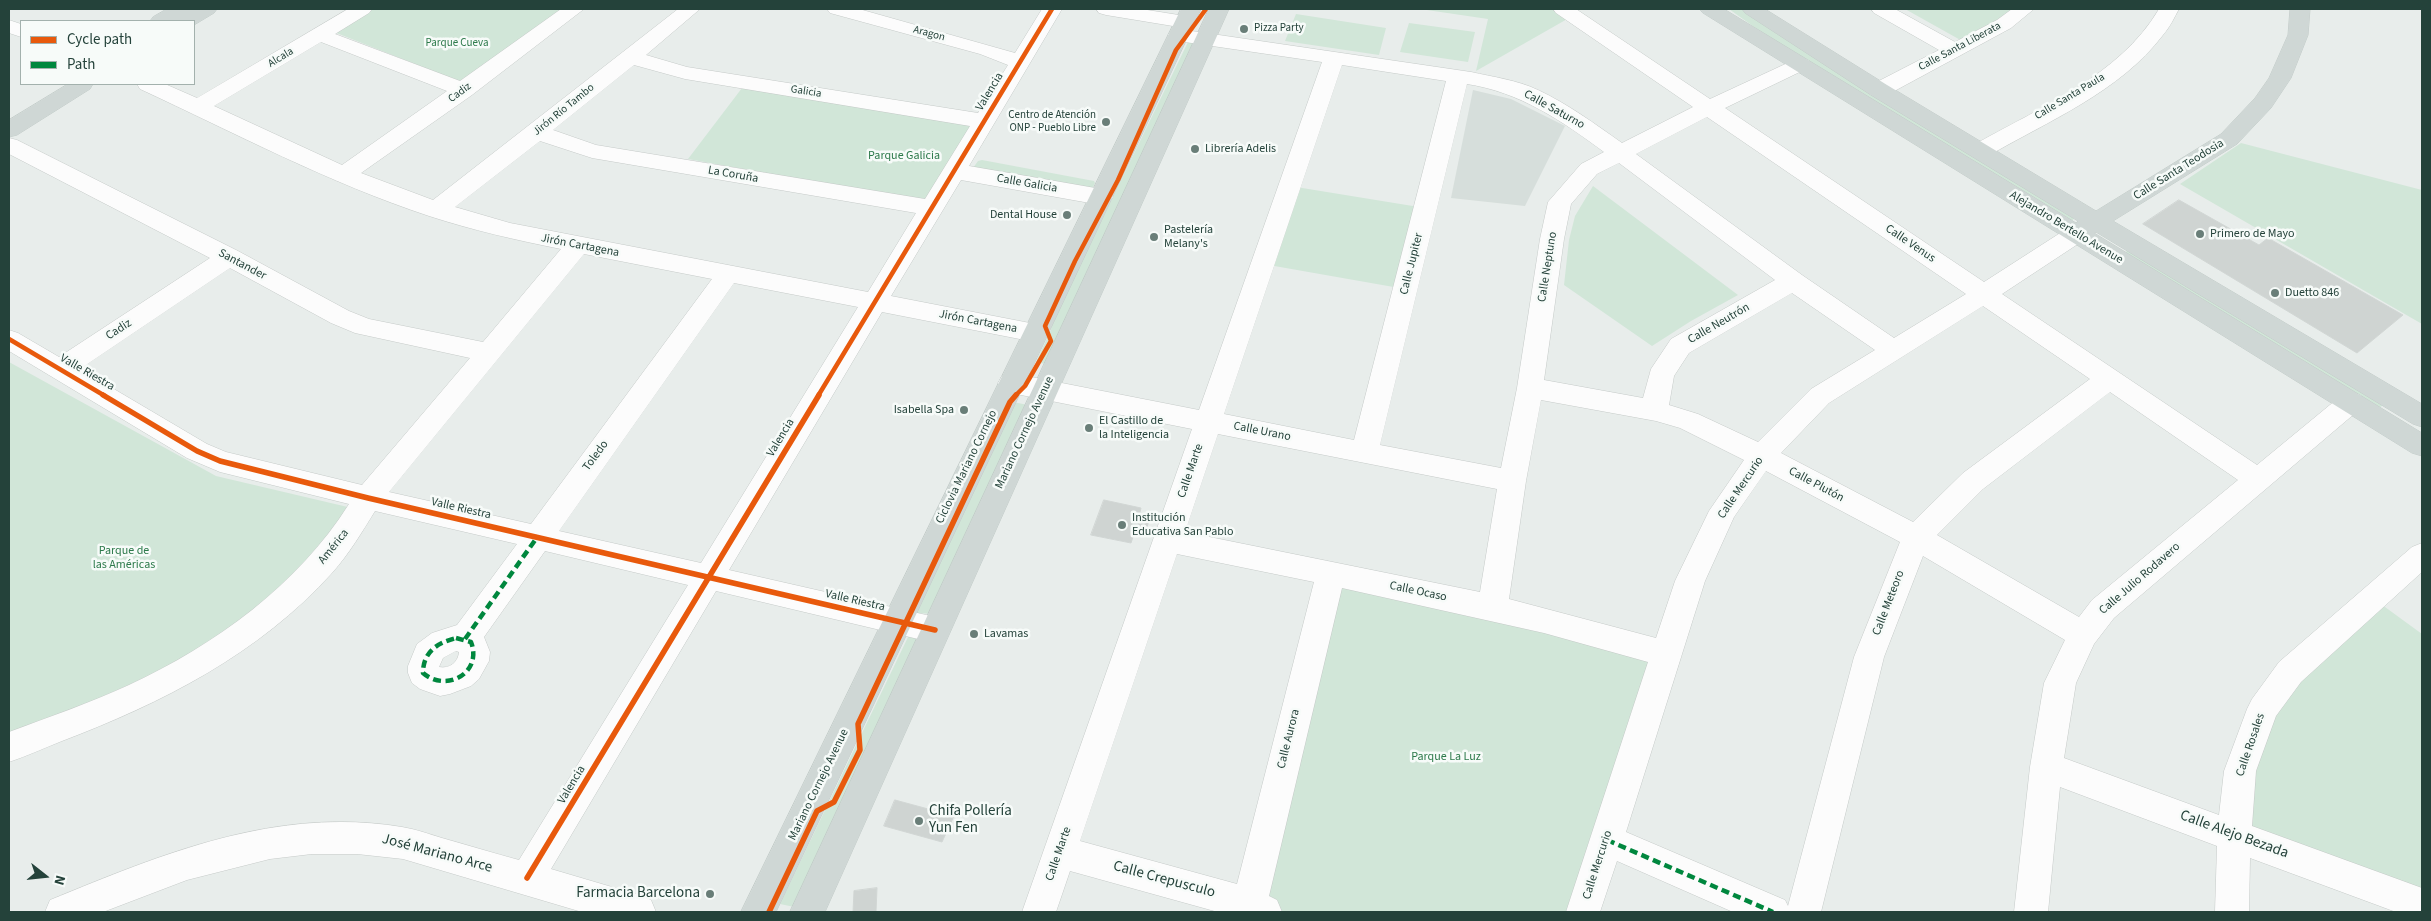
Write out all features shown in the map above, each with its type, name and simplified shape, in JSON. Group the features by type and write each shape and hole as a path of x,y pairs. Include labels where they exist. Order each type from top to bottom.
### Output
{"main road":[{"path":"162,20 181,9"},
{"path":"188,20 207,9"},
{"name":"Mariano Cornejo Avenue","path":"807,912 1219,9"},
{"name":"Alejandro Bertello Avenue","path":"1710,9 1801,64 2085,228 2420,412"},
{"name":"Alejandro Bertello Avenue","path":"1752,9 1887,86 2085,228 2351,402 2422,446"},
{"name":"Calle Santa Teodosia","path":"2085,228 2228,139 2263,103 2280,78 2298,35 2300,9"},
{"name":"Mariano Cornejo Avenue","path":"758,912 1185,22"},
{"path":"9,113 54,85"},
{"path":"9,130 80,85"},
{"path":"2395,429 2420,412"}],"street":[{"name":"Alcala","path":"198,107 362,9"},
{"name":"Cadiz","path":"344,175 574,9"},
{"name":"Jirón Río Tambo","path":"436,210 537,132 690,9"},
{"name":"Aragon","path":"837,9 987,50 1020,62"},
{"name":"Valencia","path":"527,878 1052,9"},
{"name":"Calle Saturno","path":"1106,9 1185,22 1205,39 1458,76 1502,85 1529,94 1574,118 1793,281 1892,349"},
{"name":"Calle Venus","path":"1563,9 2257,479"},
{"path":"1881,9 1955,50"},
{"name":"Calle Santa Liberata","path":"1887,86 2004,24 2024,9"},
{"name":"Calle Santa Paula","path":"1980,151 2109,74 2148,40 2169,9"},
{"path":"320,35 464,90"},
{"name":"Galicia","path":"630,57 685,73 984,121"},
{"name":"Calle Marte","path":"1039,912 1334,58"},
{"name":"Calle Neptuno","path":"1493,608 1512,481 1530,388 1552,239 1560,202 1589,170 1619,153 1801,64"},
{"name":"Calle Jupiter","path":"1365,452 1458,76"},
{"name":"Jirón Cartagena","path":"150,85 344,175 436,210 509,232 1035,334"},
{"path":"1589,170 1592,150 1590,130"},
{"name":"La Coruña","path":"537,132 592,151 932,208"},
{"name":"Santander","path":"9,145 229,257 340,317 364,327 487,352"},
{"name":"Calle Galicia","path":"958,164 1104,190"},
{"name":"Calle Mercurio","path":"1583,912 1608,840 1690,581 1723,511 1762,456 1820,396 1892,349 1984,294 2085,228"},
{"name":"América","path":"9,747 142,694 223,647 255,625 315,570 341,541 368,498 487,352 577,246"},
{"name":"Cadiz","path":"60,369 229,257"},
{"name":"Toledo","path":"465,639 728,274"},
{"name":"Calle Neutrón","path":"1656,411 1659,375 1668,360 1680,346 1793,281"},
{"name":"Valle Riestra","path":"9,339 197,451 220,461 368,498 538,536 935,630"},
{"name":"Calle Meteoro","path":"1804,912 1869,657 1916,537 1973,480 2109,379"},
{"name":"Calle Urano","path":"1011,383 1512,481"},
{"name":"Calle Plutón","path":"1530,388 1605,400 1656,411 1689,421 1762,456 1916,537 2083,635"},
{"name":"Calle Julio Rodavero","path":"2031,912 2046,767 2060,683 2083,635 2103,609 2351,402"},
{"name":"Calle Ocaso","path":"1168,540 1493,608 1596,632 1667,654"},
{"name":"Calle Rosales","path":"2232,912 2234,835 2240,770 2263,709 2290,672 2422,555"},
{"name":"Calle Aurora","path":"1258,908 1270,816 1331,574"},
{"name":"Calle Alejo Bezada","path":"2046,767 2422,905"},
{"name":"José Mariano Arce","path":"62,912 184,863 281,840 329,836 369,837 403,843 639,912"},
{"path":"1608,840 1773,912"},
{"name":"Calle Crepusculo","path":"1060,852 1258,908"}],"shaded area":[{"path":"1473,90 1511,99 1565,126 1525,206 1451,198"}],"green space":[{"name":"Parque Cueva","path":"373,9 563,9 463,83 334,32"},
{"path":"1420,9 1556,9 1569,18 1476,71 1488,19"},
{"path":"1729,9 1745,9 1773,28 2078,213 2072,221 1768,37"},
{"path":"1905,9 2017,9 2000,24 1964,42"},
{"path":"1296,14 1386,28 1379,55 1285,41"},
{"path":"1409,23 1475,32 1468,62 1400,52"},
{"path":"1188,42 1195,43 1055,366 1036,362 1051,330 1052,323"},
{"name":"Parque Galicia","path":"742,88 973,126 926,202 688,159"},
{"path":"2241,143 2422,190 2422,324 2180,184"},
{"path":"982,160 1094,181 1095,183 1092,189 973,168 978,161"},
{"path":"1290,186 1425,208 1405,289 1263,264"},
{"path":"1593,186 1738,295 1691,321 1652,346 1564,285 1569,240 1575,216"},
{"path":"2134,246 2387,402 2379,408 2124,253"},
{"name":"Parque de las Américas","path":"9,362 216,476 352,508 308,561 279,591 250,615 218,637 151,675 9,735"},
{"path":"1013,402 1033,406 938,614 913,613"},
{"name":"Parque La Luz","path":"1331,574 1667,654 1582,912 1266,912 1250,904"},
{"path":"2374,599 2422,634 2422,905 2234,835 2263,709"},
{"path":"909,635 927,640 804,909 780,904"}],"building":[{"path":"2179,200 2259,245 2268,238 2403,315 2357,353 2143,224"},
{"name":"Institución Educativa San Pablo","path":"1104,500 1141,508 1139,516 1150,518 1145,533 1135,531 1131,543 1091,535"},
{"name":"Chifa Pollería Yun Fen","path":"895,800 954,816 942,842 884,826"},
{"path":"877,888 876,912 853,912 854,891"}],"marked path":[{"path":"465,639 538,536"},
{"path":"456,638 471,642 475,652 468,670 450,681 440,682 431,680 423,673 425,659 437,645 456,638"},
{"path":"1607,840 1773,912"}],"cycle path":[{"path":"527,878 1052,9"},
{"name":"Ciclovia Mariano Cornejo","path":"769,912 817,811 834,802 860,750 858,724 953,519 1010,402 1025,386 1051,341 1045,326 1075,261 1118,180 1176,50 1206,9"},
{"path":"9,339 197,451 220,461 368,498 935,630"}],"place":[{"name":"Pizza Party","path":"1244,29"},
{"name":"Centro de Atención ONP - Pueblo Libre","path":"1106,122"},
{"name":"Librería Adelis","path":"1195,149"},
{"name":"Dental House","path":"1067,215"},
{"name":"Primero de Mayo","path":"2200,234"},
{"name":"Pastelería Melany's","path":"1154,237"},
{"name":"Duetto 846","path":"2275,293"},
{"name":"Isabella Spa","path":"964,410"},
{"name":"El Castillo de la Inteligencia","path":"1089,428"},
{"name":"Institución Educativa San Pablo","path":"1122,525"},
{"name":"Lavamas","path":"974,634"},
{"name":"Chifa Pollería Yun Fen","path":"919,821"},
{"name":"Farmacia Barcelona","path":"710,894"}]}
